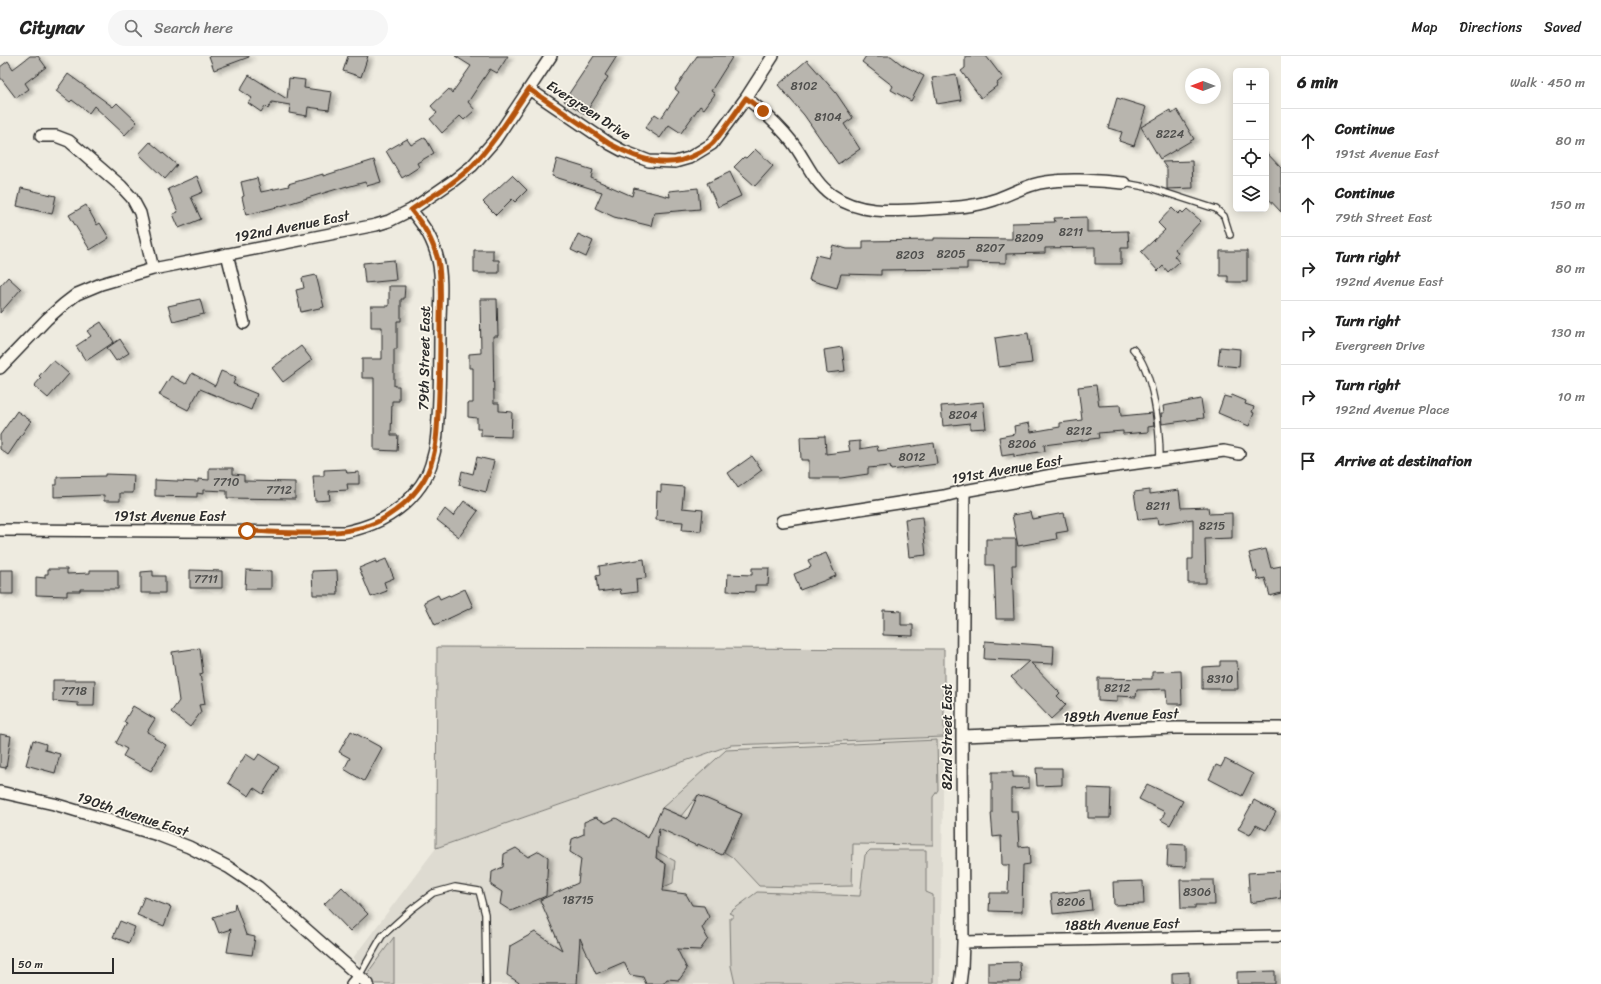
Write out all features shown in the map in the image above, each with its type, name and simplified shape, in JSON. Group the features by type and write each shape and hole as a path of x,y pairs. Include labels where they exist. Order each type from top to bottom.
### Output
{"street":[{"name":"192nd Avenue East","path":"0,368 47,319 77,294 101,284 153,269 376,225 389,221 411,210 472,166 495,140 551,56"},
{"name":"Evergreen Drive","path":"529,89 610,144 623,151 649,161 675,162 689,158 712,144 746,98 773,56"},
{"path":"746,98 779,126 792,143 812,176 821,186 832,195 846,203 860,207 893,211 968,206 994,200 1030,185 1046,182 1090,180 1124,183"},
{"path":"41,136 56,136 69,141 121,186 132,198 140,213 153,269"},
{"name":"79th Street East","path":"404,504 421,484 433,457 440,392 440,291 438,262 433,244 425,226 411,210"},
{"path":"227,254 244,323"},
{"name":"191st Avenue East","path":"782,521 944,496 1058,474 1224,451 1239,454"},
{"name":"82nd Street East","path":"960,984 963,942 962,736 964,491"},
{"name":"191st Avenue East","path":"0,530 345,532 368,526 384,518 404,504"},
{"name":"189th Avenue East","path":"962,736 1176,728 1281,728"},
{"name":"190th Avenue East","path":"0,792 54,804 158,835 189,847 228,867 258,887 355,980 368,984"},
{"name":"188th Avenue East","path":"963,942 1281,936"}],"lane":[{"path":"1124,183 1151,188 1216,209 1224,216 1230,235"},
{"path":"1133,349 1139,355 1147,373 1160,433 1160,460"},
{"path":"355,980 382,936 412,909 433,893 455,887 479,891 485,914 486,984"}],"shaded area":[{"path":"437,647 944,649 944,737 731,745 436,848"},
{"path":"944,737 940,984 376,984 353,958 436,848 731,745"},
{"path":"937,740 938,790 933,797 933,845 853,844 852,886 759,886 732,857 724,852 731,838 733,838 742,814 724,806 717,821 698,795 681,816 662,808 726,750"},
{"path":"870,850 926,850 926,892 933,895 933,984 735,984 731,966 730,918 733,918 733,915 729,913 757,892 860,896 865,855"},
{"path":"656,851 675,861 673,883 659,889 654,883 665,877 666,864 656,858"},
{"path":"394,937 394,984 375,984 369,977 369,971"}],"building":[{"path":"30,56 38,56 46,67 25,83 29,89 16,98 0,77 0,67 8,61 13,69"},
{"path":"209,56 249,56 249,57 214,70"},
{"path":"348,56 368,56 361,77 343,71"},
{"path":"455,56 508,56 497,73 490,69 468,102 475,110 464,120 460,116 442,133 430,119 437,113 431,106 449,89 452,93 471,66"},
{"path":"594,56 617,56 605,75 608,77 585,114 564,101"},
{"path":"697,56 733,56 711,91 715,94 704,109 700,106 681,133 669,125 660,138 645,128 655,114 661,118 679,92 675,89"},
{"path":"866,56 891,56 901,64 924,76 911,101 891,90 893,86 862,62"},
{"path":"965,56 986,56 1003,78 997,83 998,85 981,98 961,71 965,68"},
{"path":"807,60 836,93 853,118 844,124 860,149 838,164 804,115 778,85"},
{"path":"68,74 113,107 117,103 137,122 125,135 94,106 89,113 72,100 70,102 56,91"},
{"path":"956,74 961,100 937,104 932,78"},
{"path":"249,75 287,99 289,78 305,80 304,88 332,92 329,110 308,107 307,116 289,113 290,105 272,102 268,109 265,106 261,112 248,103 252,98 240,90"},
{"path":"1117,98 1146,107 1134,146 1119,141 1122,132 1108,128"},
{"path":"1170,110 1172,114 1177,110 1194,139 1160,159 1141,127"},
{"path":"425,137 434,153 417,163 419,167 402,178 386,151 407,139 411,145"},
{"path":"150,142 177,165 165,179 139,154"},
{"path":"755,149 773,166 755,186 734,167"},
{"path":"1269,155 1281,168 1281,212 1269,199"},
{"path":"557,159 593,170 591,178 632,196 634,188 670,197 669,191 698,188 700,209 654,213 651,226 614,217 595,208 602,192 552,176"},
{"path":"374,160 381,182 367,186 365,182 347,186 246,215 242,197 244,196 241,182 257,178 261,192 289,186 288,184 323,174 323,176"},
{"path":"1192,161 1193,188 1167,189 1167,169 1162,162"},
{"path":"730,172 741,196 718,207 707,183"},
{"path":"512,175 527,190 515,202 512,199 496,215 483,202"},
{"path":"197,176 203,192 191,197 201,219 179,228 173,214 178,212 168,189"},
{"path":"21,188 56,196 52,214 17,206"},
{"path":"86,205 97,225 100,223 109,238 90,250 69,215"},
{"path":"1172,208 1178,214 1181,211 1183,213 1187,209 1201,221 1175,249 1178,253 1174,256 1179,262 1168,272 1163,266 1158,271 1141,252 1165,230 1158,223"},
{"path":"1087,217 1087,232 1128,231 1129,248 1121,248 1121,264 1095,264 1095,247 1045,248 1045,253 1006,254 1006,263 967,262 967,269 881,270 881,275 841,274 837,288 809,280 816,255 829,258 833,245 847,249 863,249 863,241 934,240 934,238 1012,239 1012,223 1055,222 1054,218"},
{"path":"578,234 593,241 586,257 571,250"},
{"path":"474,250 493,250 493,260 499,260 499,273 474,273"},
{"path":"1220,251 1247,251 1247,282 1228,282 1228,276 1220,276"},
{"path":"394,260 396,280 365,283 363,263"},
{"path":"316,275 324,307 301,312 296,290 304,288 302,278"},
{"path":"8,277 21,289 0,313 0,286"},
{"path":"389,286 405,286 404,299 401,299 401,321 397,321 397,349 394,349 394,386 399,386 399,401 392,401 391,435 398,435 397,451 374,450 374,378 362,378 362,359 382,359 382,327 371,327 371,306 389,306"},
{"path":"200,299 204,314 173,322 168,306"},
{"path":"480,299 497,299 498,336 493,336 494,403 499,403 499,411 512,412 511,437 481,436 481,429 477,429 477,418 468,417 468,403 473,403 473,368 469,368 469,354 481,353"},
{"path":"101,322 114,342 86,361 76,346 91,336 87,331"},
{"path":"1028,333 1032,363 999,367 995,338"},
{"path":"120,339 129,353 116,361 107,348"},
{"path":"301,346 312,360 283,382 272,368"},
{"path":"842,347 845,371 827,373 824,350"},
{"path":"1220,347 1240,349 1239,367 1218,365"},
{"path":"53,360 69,374 48,398 34,386 41,378 39,376"},
{"path":"221,371 236,377 233,384 257,394 251,410 200,389 188,410 159,395 171,376 186,384 192,373 215,386"},
{"path":"1096,385 1099,406 1120,405 1121,416 1152,413 1154,426 1148,427 1148,432 1123,434 1123,431 1098,433 1099,438 1044,445 1045,451 1014,457 1014,454 1002,456 999,437 1015,434 1014,426 1029,423 1031,432 1060,427 1060,423 1082,420 1078,387"},
{"path":"1232,395 1246,401 1245,404 1254,407 1252,412 1254,413 1249,426 1218,413 1224,396 1231,398"},
{"path":"1201,399 1204,418 1162,424 1161,413 1164,413 1163,406"},
{"path":"983,402 986,428 970,429 970,423 943,426 941,406"},
{"path":"17,411 31,421 8,455 0,449 0,435"},
{"path":"825,436 826,454 850,451 848,442 860,441 860,449 877,446 878,451 934,443 937,464 891,470 890,466 868,468 868,474 841,478 809,478 809,460 801,460 800,437"},
{"path":"752,456 762,470 738,488 728,473"},
{"path":"477,457 494,461 486,492 459,485 462,471 473,474"},
{"path":"209,468 233,468 233,474 244,475 244,481 295,482 295,499 227,498 227,491 203,490 203,494 197,493 197,497 155,496 155,480 198,482 198,479 209,480"},
{"path":"346,469 347,473 359,472 359,484 347,484 348,490 329,491 330,500 315,501 313,476 324,476 324,470"},
{"path":"105,474 134,475 133,493 120,493 120,501 104,501 104,495 54,497 54,485 57,485 57,477 105,476"},
{"path":"661,485 684,487 682,508 703,510 701,531 682,530 683,522 656,520 657,491 661,492"},
{"path":"1150,490 1150,494 1179,490 1181,508 1208,507 1209,514 1232,513 1232,538 1205,539 1206,583 1188,583 1188,559 1193,559 1193,519 1158,524 1157,518 1138,520 1134,492"},
{"path":"464,501 478,511 459,537 437,520 445,509 453,516"},
{"path":"1030,512 1032,519 1064,513 1068,531 1056,533 1057,539 1018,546 1012,515"},
{"path":"922,517 926,555 909,557 905,519"},
{"path":"986,539 1016,539 1016,565 1012,565 1014,619 996,619 994,565 986,565"},
{"path":"1266,549 1271,568 1281,566 1281,593 1270,596 1265,578 1258,580 1256,571 1254,572 1249,553"},
{"path":"826,553 836,576 800,590 794,574 811,567 808,560"},
{"path":"386,559 394,578 384,582 387,591 371,597 359,568 376,561 376,563"},
{"path":"644,559 646,578 636,579 637,592 621,594 620,589 598,592 596,576 600,575 599,566"},
{"path":"752,568 769,568 768,585 755,585 755,592 727,591 728,574 752,575"},
{"path":"48,569 67,569 67,574 90,573 90,570 118,570 118,589 80,589 80,591 67,591 67,596 36,595 36,577 45,578 45,574 48,574"},
{"path":"0,570 13,570 13,594 0,594"},
{"path":"190,570 222,571 222,588 190,588"},
{"path":"246,570 271,571 271,589 245,589"},
{"path":"337,570 338,595 313,595 312,571"},
{"path":"153,571 153,576 165,576 165,593 141,593 141,572"},
{"path":"465,589 473,607 435,625 424,602 438,595 440,599"},
{"path":"883,610 901,611 901,625 913,625 913,636 883,635"},
{"path":"985,641 1054,646 1053,664 1031,663 1060,693 1057,696 1066,705 1051,719 1011,677 1029,661 984,659"},
{"path":"200,648 203,673 200,674 205,704 199,705 201,712 190,727 171,712 179,701 172,652"},
{"path":"1220,661 1237,661 1238,689 1202,689 1202,667 1220,666"},
{"path":"1181,671 1182,704 1167,704 1166,689 1137,690 1136,697 1117,696 1117,702 1098,701 1098,678 1152,679 1152,672"},
{"path":"53,680 95,680 94,706 78,706 78,703 53,701"},
{"path":"133,706 155,719 147,732 155,736 154,738 166,745 151,771 123,756 127,749 116,743 127,723 124,722"},
{"path":"351,731 382,748 364,781 344,769 350,758 339,752"},
{"path":"0,734 11,736 6,768 0,767"},
{"path":"33,740 46,744 45,750 60,754 55,773 26,765"},
{"path":"246,754 255,760 259,754 279,767 263,794 254,788 249,796 228,783"},
{"path":"1225,759 1253,774 1242,796 1209,779 1216,765 1221,767"},
{"path":"1036,768 1062,768 1062,785 1037,786"},
{"path":"992,772 1013,772 1013,777 1029,777 1029,788 1011,789 1011,811 1017,811 1019,847 1029,846 1030,864 1023,865 1022,912 989,911 990,893 1008,893 1009,865 1002,865 1001,836 993,837 991,813"},
{"path":"1147,784 1183,801 1170,825 1161,820 1165,812 1139,799"},
{"path":"1088,788 1111,789 1110,818 1088,818"},
{"path":"698,795 742,814 722,855 698,844 697,846 659,828 656,858 666,864 663,891 686,894 692,905 704,906 709,917 702,928 708,939 700,950 677,949 687,969 679,980 667,979 663,984 646,984 643,977 630,975 624,962 596,974 580,938 577,984 521,984 507,975 510,946 535,932 562,950 540,900 578,883 581,859 570,852 572,839 584,834 584,822 596,817 606,823 616,818 648,838 662,808 687,819"},
{"path":"1254,800 1276,812 1266,830 1256,825 1250,835 1238,829"},
{"path":"1168,844 1186,845 1186,867 1167,866"},
{"path":"516,848 528,857 539,851 548,857 546,896 511,911 500,904 502,892 491,885 492,872 503,867 504,854"},
{"path":"1281,871 1281,898 1250,903 1248,873"},
{"path":"1180,880 1214,880 1215,905 1195,905 1195,908 1181,908"},
{"path":"1143,881 1144,904 1114,905 1113,882"},
{"path":"342,887 368,914 350,931 324,904"},
{"path":"1090,890 1092,910 1053,914 1051,894"},
{"path":"144,897 171,907 164,926 137,915"},
{"path":"235,903 246,935 255,937 252,955 227,952 231,929 219,933 213,917 234,910"},
{"path":"120,921 135,927 129,943 113,937"},
{"path":"1020,962 1021,982 988,982 988,963"},
{"path":"1275,971 1275,984 1237,984 1237,972"},
{"path":"1189,972 1189,984 1172,984 1172,973"}],"route":[{"path":"247,531 345,532 357,529 368,526 394,512 406,502 421,484 433,457 437,428 440,392 440,291 438,262 433,244 425,226 411,210 472,166 495,140 529,89 610,144 623,151 649,161 675,162 689,158 712,144 746,98 763,111"}]}
